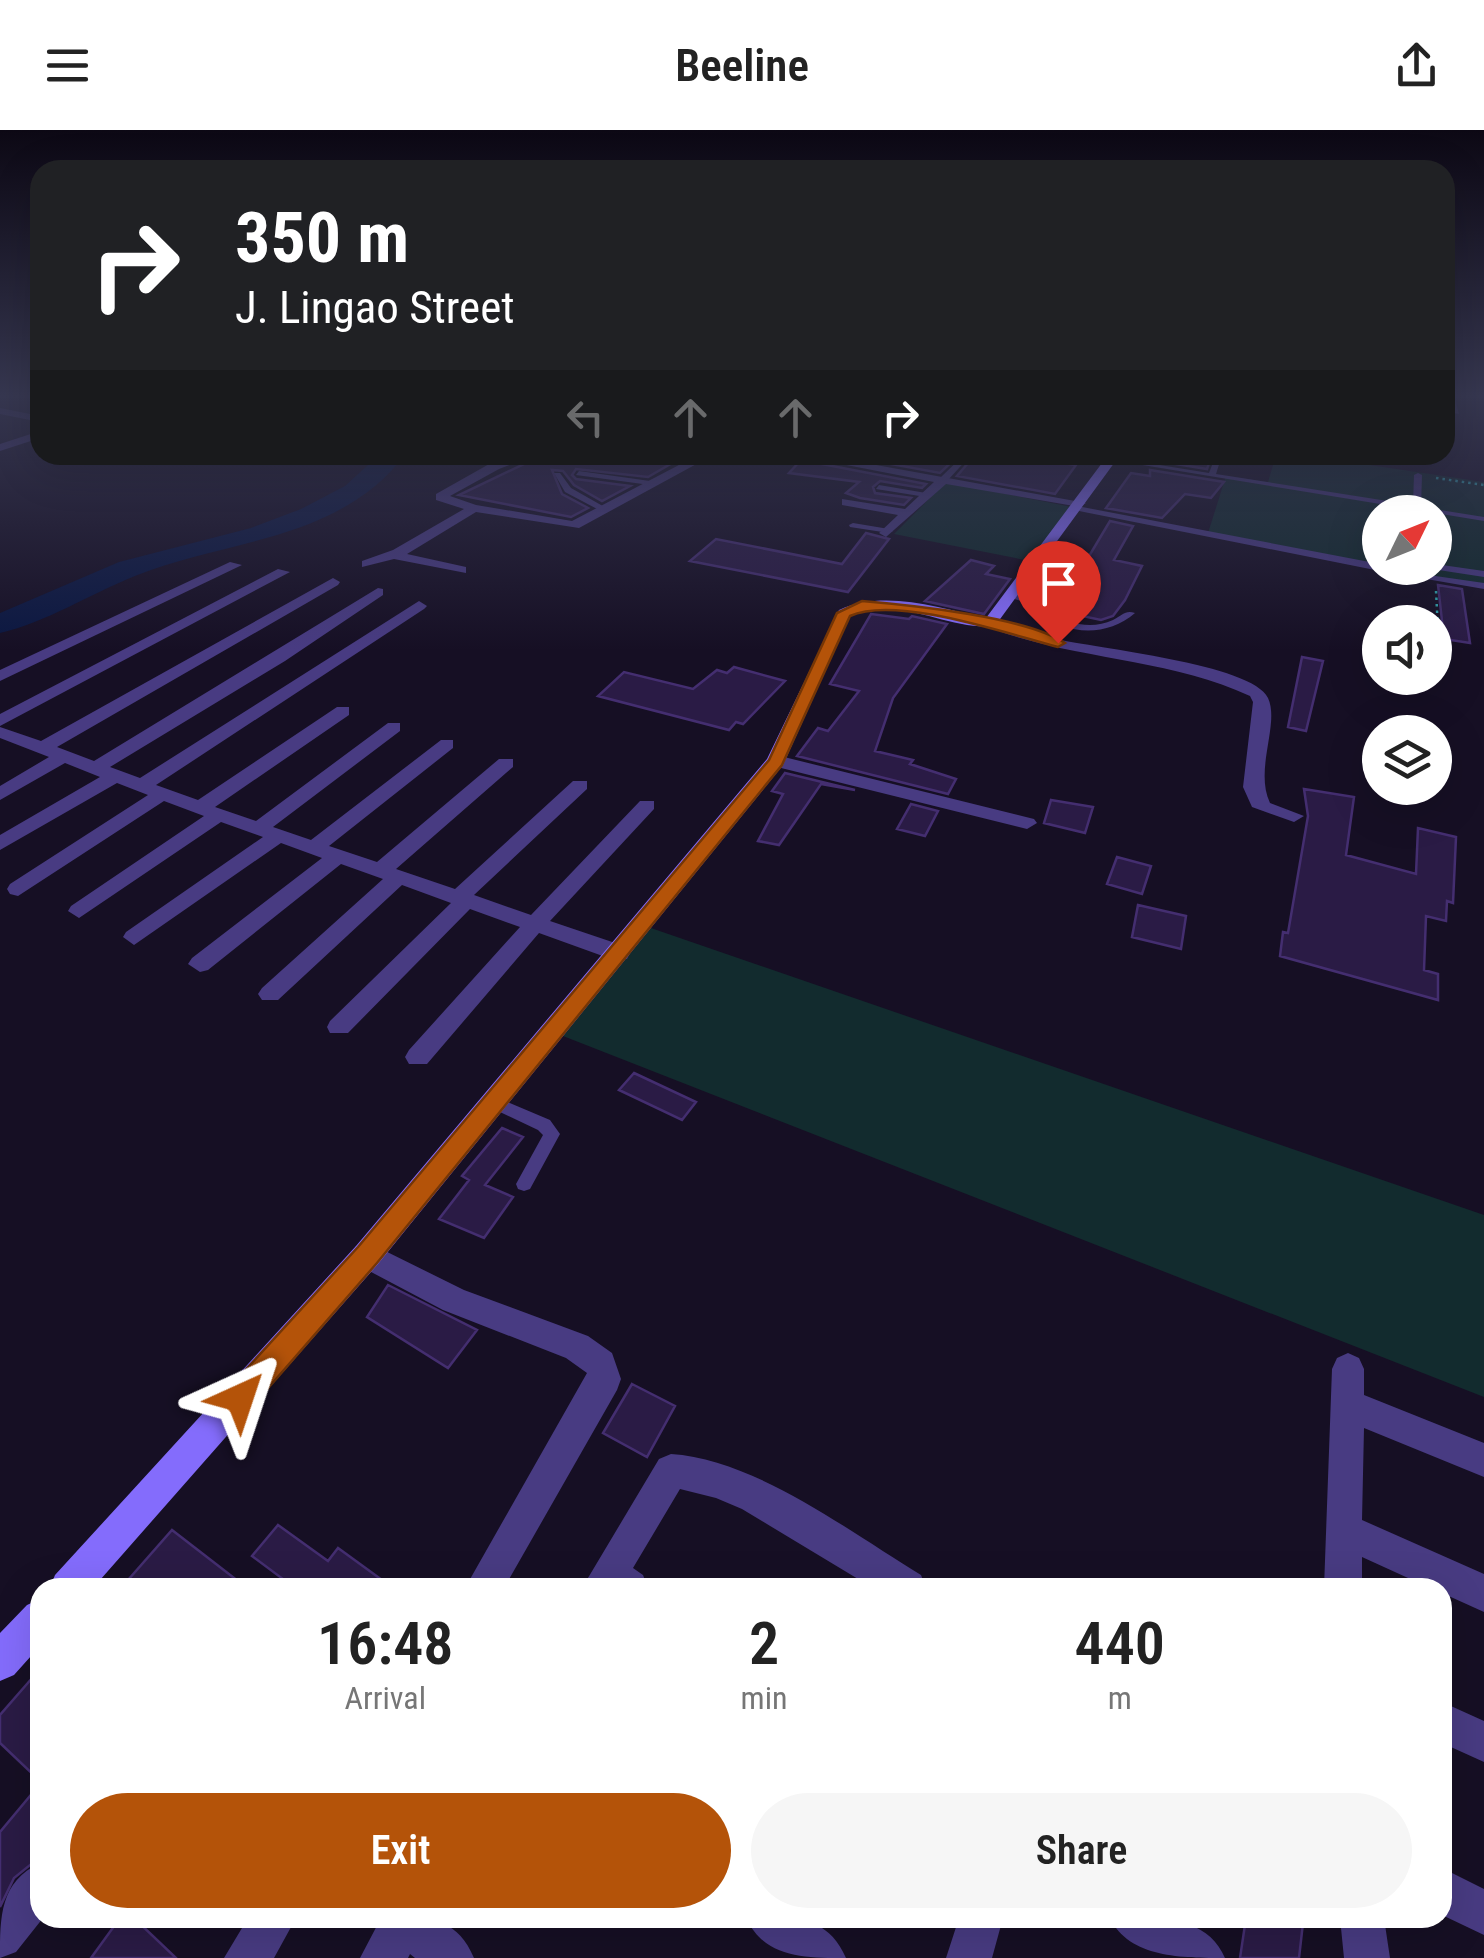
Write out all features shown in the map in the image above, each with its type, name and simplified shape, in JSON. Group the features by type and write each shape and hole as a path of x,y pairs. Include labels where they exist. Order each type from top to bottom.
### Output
{"street":[{"path":"467,480 440,497 474,508 566,526 580,524 655,480"},
{"path":"888,532 943,480"},
{"path":"951,480 1078,505"},
{"path":"990,623 1014,596 1095,480"},
{"path":"846,502 908,513"},
{"path":"367,564 394,555 474,508"},
{"path":"394,555 461,570"},
{"path":"0,676 235,564"},
{"path":"2,732 283,572"},
{"path":"0,844 105,772 332,582"},
{"path":"42,748 378,592"},
{"path":"141,786 419,606"},
{"path":"77,1578 367,1255 776,761 828,652 838,622 850,608 912,609 990,623 1030,638 1203,674 1258,692 1262,702 1252,787 1262,806 1294,816"},
{"path":"132,614 318,670"},
{"path":"79,911 343,711"},
{"path":"134,938 394,728"},
{"path":"2,732 162,794 619,953"},
{"path":"314,848 448,744"},
{"path":"0,794 64,756"},
{"path":"776,761 1026,823"},
{"path":"270,994 506,763"},
{"path":"340,1027 462,899 580,785"},
{"path":"18,889 162,794"},
{"path":"418,1056 534,924 647,805"},
{"path":"200,964 338,856"},
{"path":"367,1255 478,1310 577,1347 601,1364 605,1380 489,1578"},
{"path":"1344,1578 1348,1369"},
{"path":"1347,1405 1484,1460"},
{"path":"616,1578 671,1472 685,1468 720,1481 786,1516 891,1578"},
{"path":"1346,1531 1484,1592"},
{"path":"0,1661 30,1629"},
{"path":"1452,1727 1484,1742"},
{"path":"1452,1896 1484,1914"},
{"path":"0,1936 30,1898"},
{"path":"247,1958 267,1928"},
{"path":"782,1928 822,1958"},
{"path":"969,1958 978,1928"},
{"path":"1150,1928 1202,1958"},
{"path":"1363,1928 1367,1958"},
{"path":"397,1932 452,1958"}],"lane":[{"path":"561,480 568,490 604,509"},
{"path":"631,480 650,483"},
{"path":"1249,480 1362,500"},
{"path":"880,487 926,495"},
{"path":"1078,505 1362,564"},
{"path":"1452,514 1484,519"},
{"path":"853,525 888,532"},
{"path":"1452,571 1484,574"},
{"path":"1452,575 1484,586"},
{"path":"1014,596 1040,601 1046,605 1044,612 1048,616 1081,627 1114,626 1130,613"},
{"path":"491,1102 544,1125 552,1134 524,1184"}],"path":[{"path":"1453,480 1484,485"}],"green space":[{"path":"1225,480 1484,482 1484,586 1452,581 1452,495 1362,495 1362,562 1208,533"},
{"path":"946,482 1077,508 1035,562 894,534"},
{"path":"648,927 1484,1215 1484,1397 563,1036"}],"building":[{"path":"490,480 556,480 562,494 588,508 571,517 459,495"},
{"path":"570,480 630,486 602,501"},
{"path":"846,480 907,480 926,484 922,488 880,481 873,487 875,493 911,498 904,505 846,493 859,482"},
{"path":"980,480 1065,480 1055,494"},
{"path":"1126,480 1224,482 1211,498 1185,494 1162,518 1106,508"},
{"path":"1110,521 1133,526 1114,560 1142,566 1125,600 1113,616 1101,620 1059,611 1073,590 1063,588 1077,562 1085,563"},
{"path":"866,533 889,539 848,592 690,561 716,539 842,564"},
{"path":"971,560 994,566 986,574 1010,579 984,614 925,601"},
{"path":"1438,585 1462,589 1470,643 1452,640 1452,605 1440,605"},
{"path":"871,614 909,619 912,616 947,624 893,698 875,751 913,760 910,764 956,779 948,794 797,756 818,728 828,731 859,691 830,684"},
{"path":"1302,657 1323,661 1306,731 1288,727"},
{"path":"734,667 785,681 743,724 736,722 729,730 598,696 624,672 693,689 717,670 727,673"},
{"path":"785,773 855,790 821,784 779,845 758,841 783,794 772,791"},
{"path":"1304,789 1354,797 1346,855 1416,874 1418,828 1456,837 1453,903 1447,901 1446,921 1426,916 1424,970 1438,974 1438,1000 1280,956 1283,932 1288,933 1308,816"},
{"path":"1051,800 1093,807 1085,833 1044,823"},
{"path":"911,804 938,811 925,836 897,829"},
{"path":"1117,857 1151,866 1142,894 1107,884"},
{"path":"1138,905 1186,916 1181,949 1132,937"},
{"path":"634,1073 696,1102 682,1120 619,1090"},
{"path":"502,1128 523,1137 485,1185 513,1197 484,1238 439,1219 469,1180 462,1176"},
{"path":"388,1285 477,1330 448,1368 367,1317"},
{"path":"632,1384 675,1406 647,1457 603,1433"},
{"path":"278,1525 328,1561 338,1548 379,1578 282,1578 252,1556"},
{"path":"172,1530 234,1578 130,1578"},
{"path":"30,1680 30,1772 0,1743 0,1715"},
{"path":"30,1796 30,1865 14,1878 0,1907 0,1832"},
{"path":"113,1928 144,1928 176,1958 91,1958"},
{"path":"1244,1928 1302,1928 1299,1958 1240,1958"}],"waterway":[{"path":"0,624 129,568 260,534 310,515 366,480"}],"route":[{"path":"240,1398 367,1255 776,761 844,613 850,608 876,605 912,609 990,623 1030,638 1058,643"}]}
